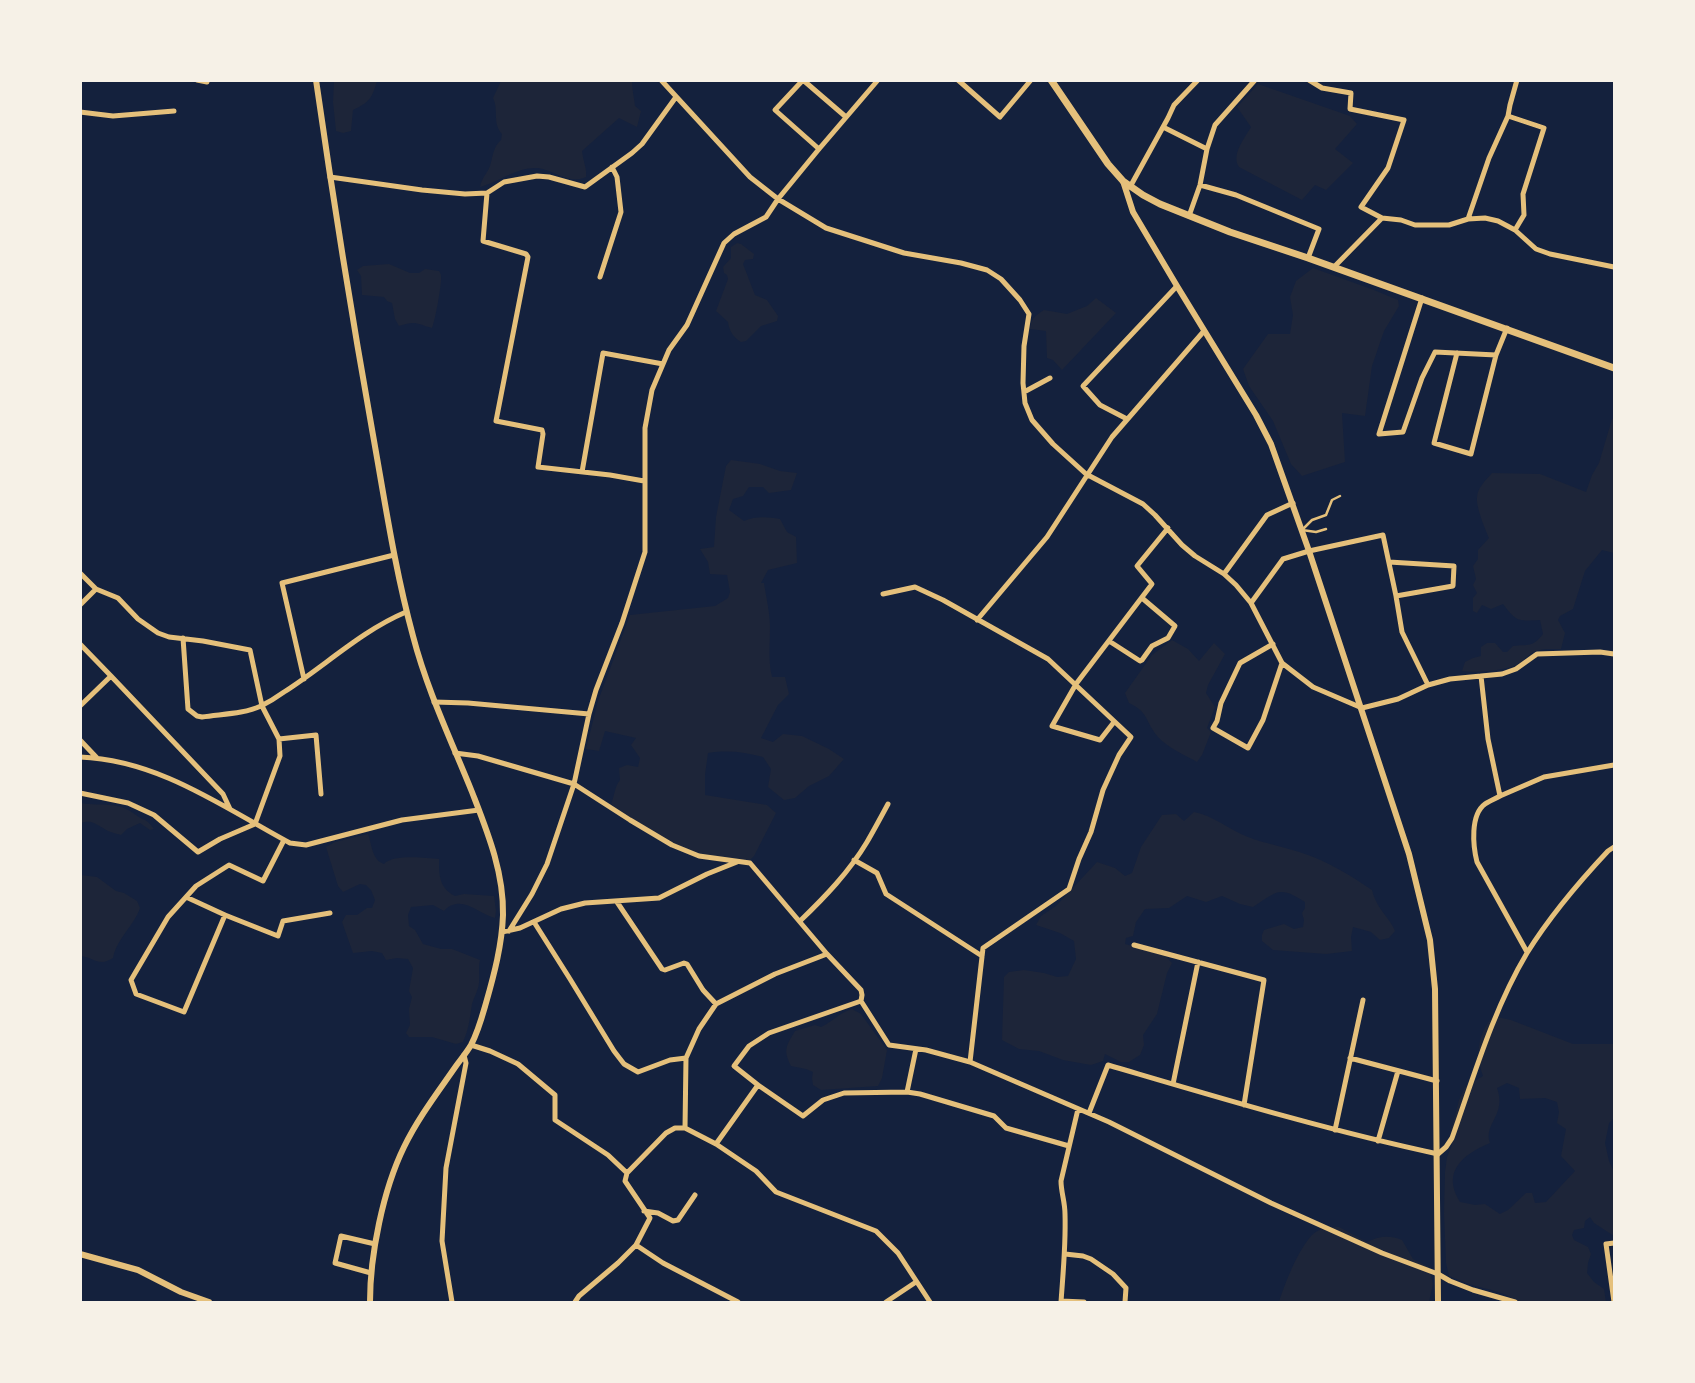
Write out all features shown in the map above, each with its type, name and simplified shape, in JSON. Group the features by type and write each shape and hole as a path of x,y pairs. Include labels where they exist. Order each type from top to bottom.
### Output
{"main road":[{"path":"1051,80 1108,164 1130,187 1160,204 1615,368"}],"street":[{"path":"197,80 207,82"},
{"path":"316,80 330,177 406,612 423,670 497,862 505,931 481,1020 471,1045 405,1146 388,1192 375,1244 370,1303"},
{"path":"661,80 750,177 778,199 826,228 904,253 988,270 1001,279 1029,314 1024,346 1024,393 1032,420 1053,444 1086,474 1134,498 1155,515 1195,556 1237,585 1251,603 1282,663 1313,687 1362,708 1398,699 1428,685 1450,679 1502,674 1516,669 1537,654 1615,653"},
{"path":"818,149 775,110 803,80 846,117"},
{"path":"505,931 532,894 547,864 574,784 589,714 645,552 646,420 652,390 669,350 687,325 724,243 734,234 766,217 818,149 878,80"},
{"path":"958,80 1000,117 1031,80"},
{"path":"1130,187 1174,105 1198,80"},
{"path":"1189,216 1215,125 1255,80"},
{"path":"1308,80 1322,88 1351,93 1350,108 1404,120 1388,168 1362,207 1382,218 1415,225 1449,225 1468,219 1485,218 1498,221 1515,230 1536,249 1615,267"},
{"path":"1468,219 1489,158 1508,117 1517,80"},
{"path":"330,177 465,194 487,193 504,182 537,176 585,187 642,144 676,97"},
{"path":"80,112 113,116 174,111"},
{"path":"1508,117 1544,128 1523,194 1524,215 1515,230"},
{"path":"1163,127 1207,149"},
{"path":"600,277 621,212 617,177 612,167"},
{"path":"1123,181 1133,212 1263,427 1280,466 1409,854 1430,940 1435,989 1438,1303"},
{"path":"1200,185 1236,195 1319,229 1308,258"},
{"path":"487,193 483,242 526,254 528,257 496,421 542,430 538,467 644,481"},
{"path":"1334,267 1382,218"},
{"path":"1127,419 1100,405 1083,386 1177,286"},
{"path":"1422,298 1379,433 1404,432 1422,378 1435,352 1496,355"},
{"path":"1457,353 1434,443 1471,454 1496,355 1507,328"},
{"path":"977,620 1047,537 1112,437 1204,331"},
{"path":"582,472 603,353 663,364"},
{"path":"1024,393 1050,378"},
{"path":"1224,574 1267,515 1293,503"},
{"path":"1114,722 1100,740 1052,726 1076,684 1152,582 1137,566 1168,528"},
{"path":"1251,603 1283,559 1382,535 1402,632 1428,685"},
{"path":"304,679 282,583 394,555"},
{"path":"1389,562 1454,566 1453,586 1396,596"},
{"path":"80,573 96,589 118,598 138,619 158,633 250,650 262,706 279,738 280,756 255,824 198,852 154,815 128,803 80,793"},
{"path":"883,594 915,587 1048,659 1131,737 1119,755 1103,790 1091,832 1069,889 983,948 970,1062"},
{"path":"80,605 96,589"},
{"path":"1109,641 1140,661 1152,646 1168,638 1175,626 1142,598"},
{"path":"183,638 188,709 202,717 262,706 374,628 406,612"},
{"path":"80,644 223,794 231,811"},
{"path":"1273,644 1240,663 1221,703 1213,729 1248,748 1263,720 1282,663"},
{"path":"80,705 111,676"},
{"path":"1481,676 1488,739 1500,796"},
{"path":"435,702 589,714"},
{"path":"279,738 316,735 321,794"},
{"path":"80,740 97,758"},
{"path":"455,752 478,756 574,784 672,845 699,856 750,863 860,990 861,1001 889,1045 926,1050 970,1062 1089,1113 1271,1203 1382,1253 1472,1290 1515,1303"},
{"path":"80,757 132,765 164,776 190,787 290,843 306,845 402,820 479,810"},
{"path":"1527,952 1477,862 1474,851 1475,820 1479,810 1486,803 1544,777 1615,765"},
{"path":"800,921 824,898 854,860 888,804"},
{"path":"225,915 184,1012 136,994 131,980 168,917 196,886 229,865 263,881 284,840"},
{"path":"1438,1154 1452,1138 1488,1034 1527,952 1573,888 1608,851 1615,848"},
{"path":"854,860 877,873 886,894 982,956"},
{"path":"505,931 534,922 561,909 585,903 659,898 738,862"},
{"path":"186,897 278,936 283,921 330,913"},
{"path":"617,902 662,969 687,964 703,990 716,1004"},
{"path":"534,922 624,1063 638,1072 670,1060 687,1058"},
{"path":"1133,945 1264,980 1244,1105"},
{"path":"685,1128 687,1058 699,1029 716,1004 775,974 827,954"},
{"path":"1173,1084 1198,962"},
{"path":"1335,1130 1363,1000"},
{"path":"861,1001 769,1033 749,1046 734,1066 803,1116 823,1100 844,1093 907,1092 994,1116 1006,1128 1069,1146"},
{"path":"471,1045 518,1064 555,1095 555,1120 608,1154 627,1173"},
{"path":"907,1092 916,1049"},
{"path":"452,1303 442,1241 446,1168 466,1063 464,1055"},
{"path":"1350,1058 1437,1081"},
{"path":"1089,1113 1108,1065 1335,1130 1438,1154"},
{"path":"1378,1141 1398,1071"},
{"path":"716,1144 758,1085"},
{"path":"1078,1109 1061,1181 1066,1209 1061,1302 1084,1303"},
{"path":"575,1303 579,1296 636,1245 650,1218 625,1181 627,1173 666,1133 675,1128 685,1128 716,1144 756,1171 776,1192 876,1231 898,1253 930,1303"},
{"path":"644,1211 658,1213 673,1221 678,1220 695,1195"},
{"path":"371,1273 335,1263 341,1236 375,1244"},
{"path":"1614,1303 1606,1244 1615,1243"},
{"path":"636,1245 663,1263 738,1303"},
{"path":"80,1254 138,1270 209,1303"},
{"path":"1065,1254 1083,1256 1113,1273 1126,1288 1125,1303"},
{"path":"886,1303 916,1282"}],"lane":[{"path":"1302,530 1312,520 1326,514 1332,500 1340,496"},
{"path":"1302,530 1316,532 1326,529"}],"shaded area":[{"path":"334,81 377,81 370,99 353,110 351,131 336,131"},
{"path":"501,81 632,81 635,106 641,111 637,127 619,118 582,151 586,177 574,179 544,169 530,168 480,187 501,140 502,134 497,125 493,98"},
{"path":"1258,84 1350,116 1357,124 1335,149 1353,163 1326,190 1315,185 1302,200 1239,167 1237,152 1251,127 1237,107"},
{"path":"737,243 754,254 753,259 745,260 743,264 755,295 767,300 778,316 777,321 761,326 746,341 741,342 732,334 728,322 716,311 728,279 723,267 731,258 731,247"},
{"path":"389,264 410,273 419,273 425,269 439,271 440,286 432,328 413,323 399,326 392,303 384,297 362,295 361,276 357,270 363,266"},
{"path":"1313,268 1398,300 1399,306 1384,331 1372,366 1365,416 1342,413 1345,462 1302,476 1291,464 1273,421 1249,386 1243,369 1268,334 1290,334 1293,315 1290,297 1296,281"},
{"path":"1096,298 1116,313 1062,370 1053,360 1047,358 1046,331 1030,329 1032,320 1044,310 1067,314 1087,306"},
{"path":"1614,418 1614,553 1602,550 1585,571 1573,609 1560,616 1558,620 1565,633 1561,649 1537,651 1518,664 1504,669 1462,671 1465,662 1481,656 1481,647 1487,643 1495,643 1503,652 1507,652 1513,646 1533,643 1543,634 1540,620 1518,619 1503,604 1491,609 1482,605 1477,613 1473,611 1473,598 1477,593 1473,585 1476,579 1473,566 1478,559 1478,550 1489,538 1477,502 1480,488 1492,473 1540,474 1586,492"},
{"path":"731,460 797,473 791,490 769,493 763,487 749,487 743,496 733,499 729,510 744,521 762,517 780,519 787,532 796,537 797,563 768,570 761,583 764,583 769,616 772,677 785,677 789,694 778,705 761,738 773,742 783,734 802,736 844,759 829,776 809,786 795,798 784,800 768,787 771,769 763,757 736,752 708,753 705,795 767,805 776,813 754,856 748,862 699,853 658,837 611,804 620,780 619,768 627,765 638,767 640,758 631,745 636,738 605,731 599,751 586,749 598,701 630,615 715,606 728,598 730,592 727,575 710,574 708,562 700,549 714,547 716,517 726,466"},
{"path":"1172,640 1188,649 1199,661 1214,643 1225,654 1208,685 1206,693 1215,707 1207,728 1211,732 1197,762 1162,741 1144,714 1129,703 1125,693 1152,655"},
{"path":"81,803 122,807 154,829 150,830 140,823 121,835 92,822 81,823"},
{"path":"1194,812 1208,816 1248,837 1314,857 1348,875 1372,890 1378,905 1395,931 1389,938 1380,940 1371,932 1353,927 1352,951 1326,954 1273,950 1262,941 1264,930 1284,924 1294,929 1303,927 1302,913 1305,902 1283,892 1273,894 1253,907 1222,896 1206,902 1187,896 1169,908 1145,909 1136,922 1133,936 1126,938 1125,944 1164,955 1172,963 1157,1014 1143,1035 1144,1045 1140,1055 1129,1062 1121,1062 1105,1054 1103,1061 1091,1065 1063,1060 1039,1051 1019,1049 1002,1040 1004,977 1009,972 1024,970 1057,977 1068,976 1076,959 1074,941 1036,925 1041,916 1056,906 1097,862 1115,868 1125,876 1132,873 1141,847 1162,815 1176,814 1184,821"},
{"path":"368,834 375,856 384,864 402,858 439,859 441,880 450,893 455,896 494,896 495,918 463,904 450,906 444,911 433,905 411,907 408,915 409,926 415,930 423,944 452,949 480,960 478,986 463,1042 456,1044 432,1037 409,1037 406,1033 410,1025 409,1009 412,997 409,991 413,968 408,959 386,960 382,953 372,951 353,953 342,922 346,915 357,915 367,908 372,908 375,900 366,885 360,884 343,892 338,886 326,847 335,842"},
{"path":"81,875 97,877 116,891 137,901 140,908 118,944 113,958 108,961 100,962 81,956"},
{"path":"852,1009 861,1014 887,1050 882,1078 878,1086 821,1090 813,1085 813,1072 791,1066 786,1052 788,1044 795,1031 815,1025 821,1027"},
{"path":"1493,1016 1511,1020 1573,1044 1614,1044 1614,1118 1609,1123 1605,1143 1614,1172 1614,1236 1594,1223 1590,1217 1585,1221 1584,1228 1574,1230 1572,1235 1574,1240 1588,1247 1591,1254 1587,1273 1604,1289 1606,1302 1516,1302 1499,1292 1449,1276 1444,1213 1445,1172 1452,1145 1451,1131 1465,1087 1483,1076 1479,1044","holes":["1507,1083 1519,1088 1520,1099 1545,1098 1557,1102 1557,1123 1566,1129 1561,1156 1575,1171 1546,1202 1535,1203 1532,1193 1526,1193 1500,1214 1485,1204 1460,1202 1453,1182 1454,1173 1458,1165 1471,1153 1490,1143 1490,1130 1499,1105 1497,1088"]},
{"path":"1339,1227 1367,1242 1384,1237 1402,1240 1413,1259 1429,1267 1433,1284 1429,1302 1279,1302 1292,1267 1307,1241 1318,1231"}]}
